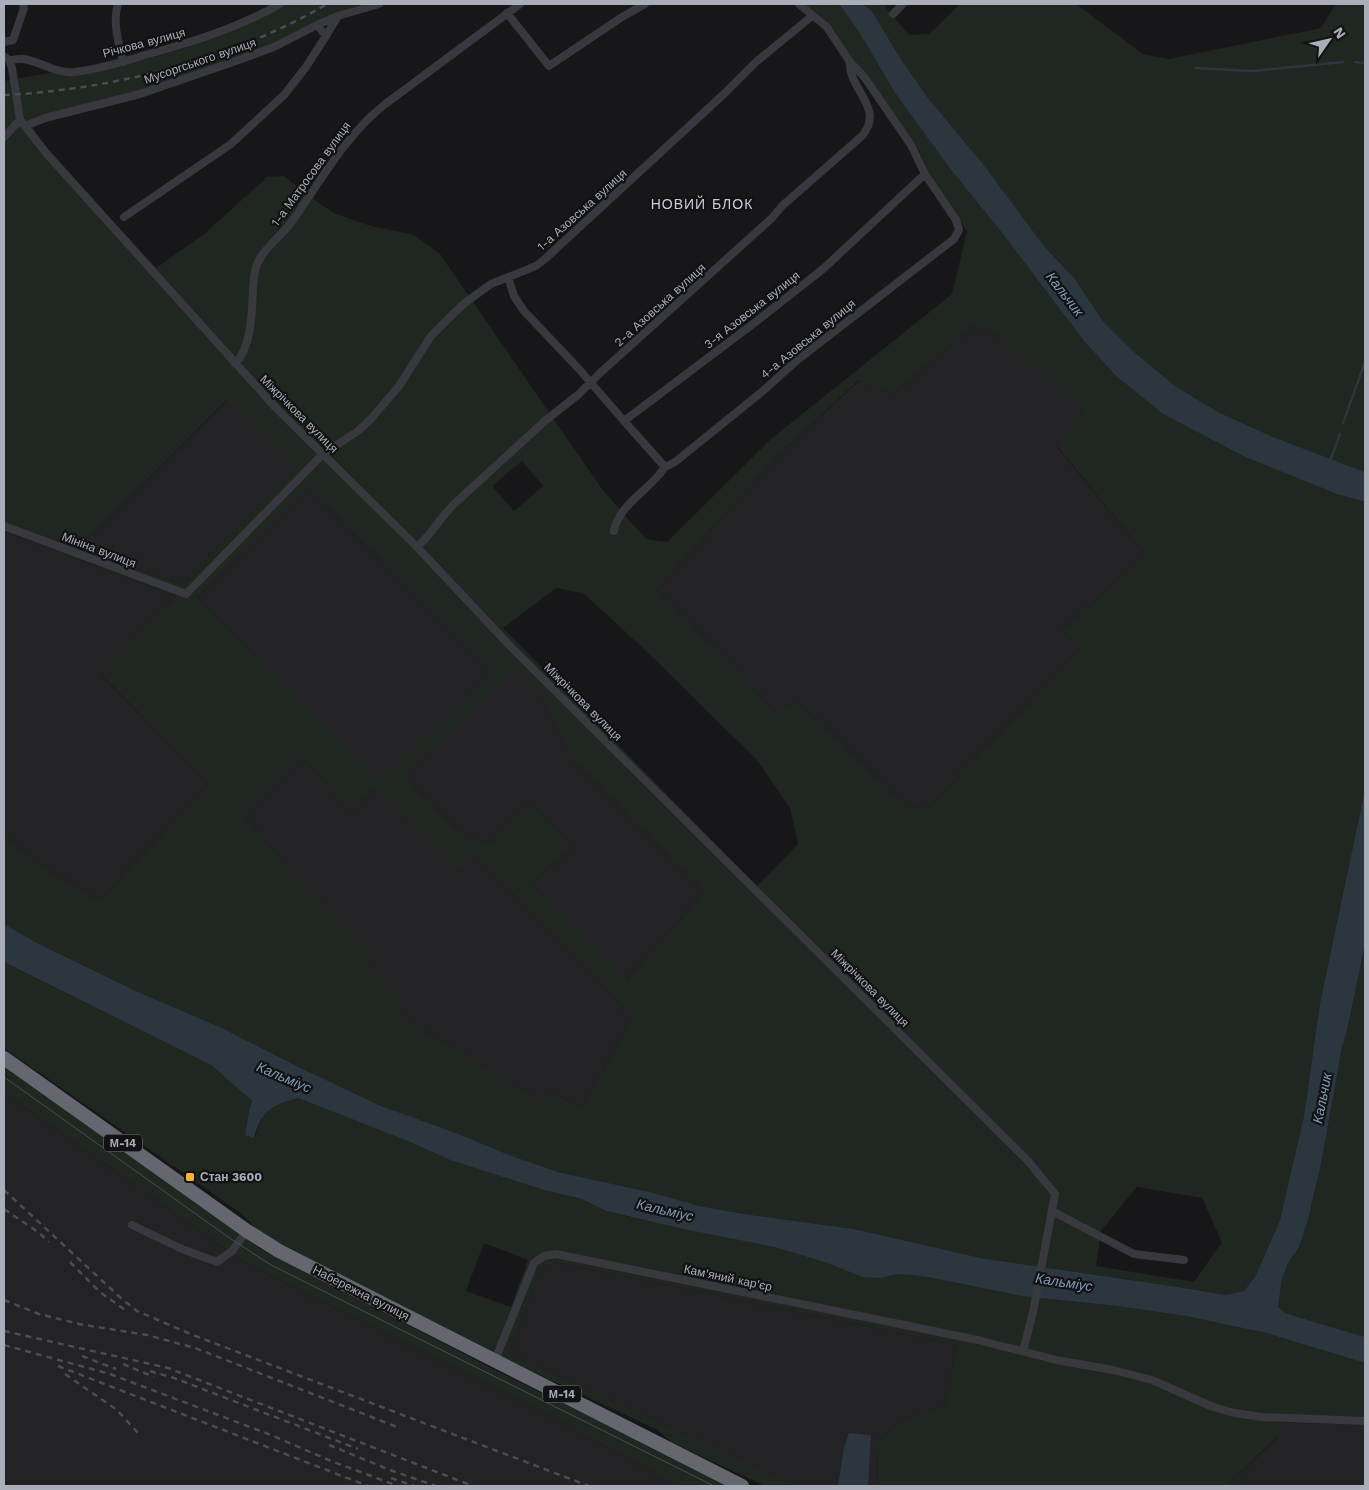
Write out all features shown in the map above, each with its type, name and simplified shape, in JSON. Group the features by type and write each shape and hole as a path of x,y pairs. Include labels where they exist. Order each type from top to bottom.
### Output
{"highway":[{"name":"Набережна вулиця","path":"4,1058 247,1231 279,1251 742,1486"}],"street":[{"path":"4,42 13,40 24,4"},
{"path":"118,4 116,9 116,33 123,62"},
{"name":"Річкова вулиця","path":"6,58 23,59 61,71 74,72 123,62 182,45 223,30 280,4"},
{"name":"Мусоргського вулиця","path":"22,123 140,94 274,47 338,16 379,4"},
{"name":"1-а Матросова вулиця","path":"235,364 242,356 250,332 254,276 258,261 287,228 350,138 363,123 384,105 520,4"},
{"path":"508,13 548,66 645,4"},
{"path":"800,4 812,16 828,27 850,62 865,78 906,137 917,155 924,174"},
{"path":"893,14 903,4"},
{"path":"124,216 232,144 285,94 306,67 338,16"},
{"name":"1-а Азовська вулиця","path":"186,594 323,454 358,431 386,402 399,386 431,336 440,326 491,284 536,266 546,258 690,126 756,62 812,16"},
{"path":"317,25 326,36"},
{"path":"4,137 22,123 14,77 6,58"},
{"name":"2-а Азовська вулиця","path":"416,548 426,540 453,504 546,420 579,394 772,218 782,206 865,133 869,124 869,111 851,70 850,62"},
{"name":"Міжрічкова вулиця","path":"22,123 47,154 276,408 416,548 511,647 1028,1161 1055,1194 1046,1249 1023,1351"},
{"name":"4-а Азовська вулиця","path":"614,531 616,522 623,512 666,467 764,390 796,361 954,239 958,234 959,225 924,174"},
{"name":"3-я Азовська вулиця","path":"624,421 823,269 924,174"},
{"path":"508,277 514,296 524,311 666,467"},
{"name":"Мініна вулиця","path":"4,526 186,594"},
{"path":"1052,1211 1134,1254 1184,1260"},
{"path":"132,1225 182,1249 217,1262 232,1251 247,1231"},
{"name":"Кам'яний кар'єр","path":"495,1360 534,1263 550,1254 1023,1351 1056,1360 1113,1370 1152,1380 1213,1407 1235,1413 1262,1417 1365,1421"}],"shaded area":[{"path":"286,4 361,4 235,64 30,123 49,152 156,268 203,235 267,177 284,176 336,214 371,226 414,235 440,254 602,489 646,539 667,542 771,439 952,294 967,231 929,174 920,152 871,80 858,71 830,24 805,4 839,4 859,32 895,93 951,170 999,229 1084,341 1116,376 1163,414 1245,457 1337,494 1365,502 1365,789 1320,1003 1304,1116 1289,1183 1280,1220 1255,1277 1244,1291 1226,1295 981,1258 854,1229 699,1206 654,1193 558,1172 381,1106 222,1028 138,992 39,944 4,924 4,836 38,864 100,901 209,784 101,675 176,596 4,531 4,81 56,72 124,65 183,49 266,15","holes":["972,327 993,331 1085,412 1057,446 1145,554 1063,631 1080,649 931,806 909,808 799,703 775,711 656,590 778,455 859,380 894,393","227,400 297,470 182,585 83,548 86,541","522,461 543,486 514,511 492,486","307,487 491,672 380,782 197,597","556,588 583,593 644,649 757,760 790,808 798,844 757,886 503,628","513,670 543,700 571,756 705,892 627,979 530,883 573,847 531,804 491,844 463,836 405,777","302,758 352,809 376,786 460,871 475,856 601,983 632,1018 582,1108 551,1092 543,1103 412,1023 398,1009 401,1000 366,965 373,958 243,817","1137,1187 1202,1198 1222,1242 1194,1282 1096,1266 1101,1231"]},
{"path":"862,4 883,4 909,35 929,34 960,4 1076,4 1143,54 1169,59 1321,28 1336,4 1365,4 1365,472 1273,437 1218,412 1175,386 1132,350 1103,321 1075,279 1044,246 983,164 928,98 871,10"},
{"path":"972,327 993,331 1086,412 1057,447 1145,554 1063,631 1080,649 931,806 909,808 799,703 775,711 656,590 778,455 860,380 894,393"},
{"path":"228,400 298,470 182,585 83,548 86,541"},
{"path":"307,487 491,672 380,783 197,597"},
{"path":"4,531 176,596 101,676 209,784 100,901 38,864 4,836"},
{"path":"513,669 543,700 571,756 705,892 626,980 530,883 573,847 531,804 491,844 463,836 405,777"},
{"path":"302,758 352,809 376,786 475,856 601,983 632,1018 582,1108 551,1092 544,1104 412,1023 398,1009 400,1000 366,965 372,958 243,817"},
{"path":"1365,944 1365,1337 1285,1313 1278,1307 1282,1279 1288,1263 1299,1247 1308,1220 1321,1164 1342,1047"},
{"path":"4,962 211,1065 252,1101 245,1134 255,1137 261,1121 269,1110 298,1098 410,1142 450,1160 544,1190 582,1199 606,1211 774,1247 880,1278 898,1274 928,1277 1022,1296 1117,1306 1186,1316 1266,1333 1365,1363 1365,1425 1278,1422 1278,1436 1226,1486 878,1486 877,1442 904,1419 945,1406 957,1345 556,1262 538,1273 509,1354 799,1486 765,1486 671,1442 658,1430 497,1355 267,1237 255,1228 242,1214 4,1048","holes":["484,1243 528,1260 511,1307 466,1291"]},
{"path":"4,1066 260,1249 499,1372 731,1486 678,1486 558,1420 244,1262 4,1092"},
{"path":"4,1092 244,1262 558,1420 678,1486 4,1486"},
{"path":"556,1262 957,1345 945,1406 904,1419 877,1442 878,1486 796,1485 509,1354 538,1273"},
{"path":"1278,1422 1365,1425 1365,1486 1226,1486 1278,1437"}],"water":[{"name":"Кальчик","path":"839,4 862,4 871,10 928,98 983,164 1044,246 1075,279 1103,321 1132,350 1175,386 1218,412 1273,437 1365,472 1365,502 1337,494 1245,457 1163,414 1116,376 1084,341 999,229 951,170 895,93 859,32"},
{"path":"1365,789 1365,944 1342,1047 1321,1164 1308,1220 1299,1247 1288,1263 1282,1279 1278,1307 1285,1313 1365,1337 1365,1363 1266,1333 1186,1316 1117,1306 1022,1296 928,1277 898,1274 881,1278 863,1277 827,1263 774,1247 606,1211 582,1199 544,1190 450,1160 410,1142 298,1098 269,1110 260,1121 254,1138 245,1135 252,1101 211,1065 4,962 4,924 39,944 138,992 222,1028 381,1106 558,1172 654,1193 699,1206 854,1229 981,1258 1226,1295 1244,1291 1255,1277 1280,1220 1304,1116 1320,1003"},
{"path":"849,1433 871,1435 868,1486 838,1486 844,1448"}],"waterway":[{"path":"1196,68 1251,71 1343,62"},
{"path":"1355,62 1365,63"},
{"path":"1343,423 1365,362"},
{"path":"1330,461 1340,434"}],"tram line":[{"path":"4,1077 228,1237 271,1265 714,1486"}],"railway":[{"path":"4,95 87,86 129,79 171,68 212,56 252,41 327,4"},
{"path":"4,1190 137,1311 193,1335 589,1486"},
{"path":"4,1209 38,1232 49,1242"},
{"path":"70,1262 100,1292 125,1310"},
{"path":"4,1300 39,1314 79,1324 147,1335 195,1348 397,1427"},
{"path":"4,1331 168,1368 473,1486"},
{"path":"4,1345 110,1374 271,1435 331,1461 398,1486"},
{"path":"82,1356 116,1369"},
{"path":"123,1364 154,1377"},
{"path":"58,1366 368,1486"},
{"path":"150,1371 174,1378 358,1449"},
{"path":"65,1374 117,1410 138,1433"},
{"path":"329,1445 390,1470 436,1486"},
{"path":"391,1478 414,1486"}],"place":[{"name":"Стан 3600","path":"190,1177"}],"district":[{"name":"НОВИЙ БЛОК","path":"702,204"}],"water label":[{"name":"Кальміус","path":"284,1077"},
{"name":"Кальміус","path":"665,1210"},
{"name":"Кальміус","path":"1064,1282"}]}
